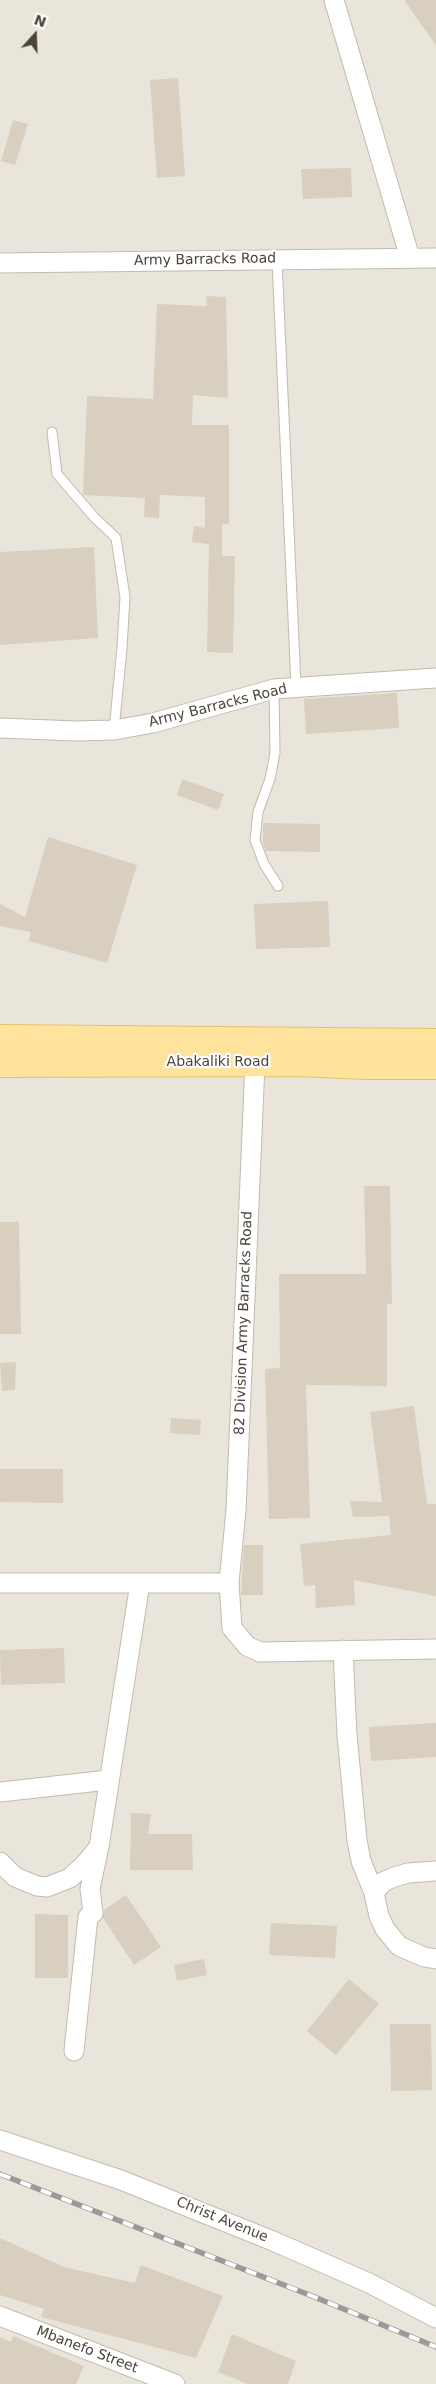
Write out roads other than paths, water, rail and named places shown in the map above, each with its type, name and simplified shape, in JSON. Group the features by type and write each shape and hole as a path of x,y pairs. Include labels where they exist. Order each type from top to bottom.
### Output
{"main road":[{"name":"Abakaliki Road","path":"0,1039 436,1043"},
{"name":"Abakaliki Road","path":"0,1063 436,1064"}],"street":[{"path":"334,0 410,258"},
{"name":"Army Barracks Road","path":"0,263 436,258"},
{"name":"Army Barracks Road","path":"0,728 76,731 114,730 153,723 274,689 296,686 436,678"},
{"name":"82 Division Army Barracks Road","path":"255,1063 237,1501 229,1583 232,1628 247,1646 260,1652 436,1650"},
{"path":"0,1583 229,1583"},
{"path":"74,2051 88,1917 93,1913 90,1888 99,1847 140,1583"},
{"path":"343,1650 347,1735 357,1840 366,1873 374,1893 375,1905 379,1916 399,1946 424,1958 436,1958"},
{"path":"0,1792 108,1780"},
{"path":"0,1862 16,1877 37,1886 47,1887 70,1878 99,1847"},
{"path":"374,1893 383,1882 394,1877 408,1873 436,1871"},
{"name":"Christ Avenue","path":"0,2140 121,2180 274,2241 369,2284 436,2318"},
{"name":"Mbanefo Street","path":"0,2316 175,2384"}],"lane":[{"path":"277,260 296,686"},
{"path":"52,432 57,474 94,517 116,538 125,597 114,730"},
{"path":"274,689 275,753 270,779 258,812 255,840 264,864 278,886"}],"railway":[{"path":"0,2174 312,2296 436,2347"}]}
